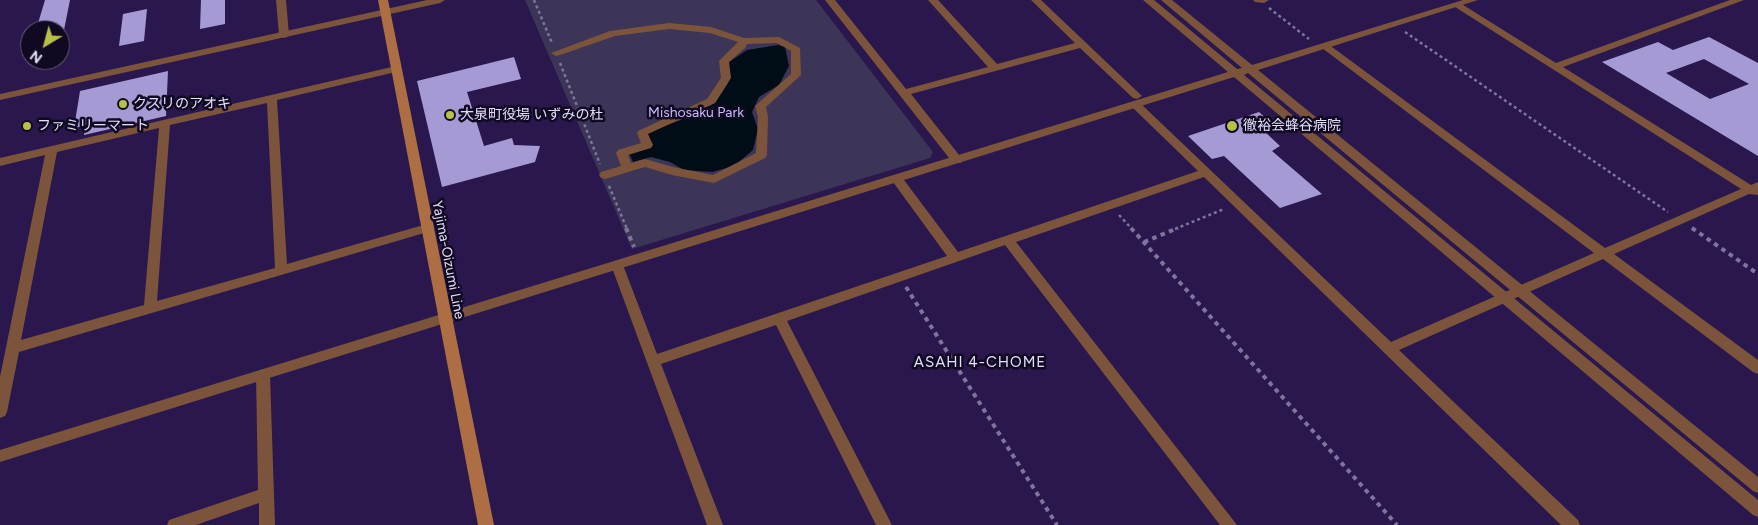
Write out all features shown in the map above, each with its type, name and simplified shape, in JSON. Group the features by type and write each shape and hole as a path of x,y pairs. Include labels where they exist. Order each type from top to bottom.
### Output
{"main road":[{"name":"Yajima-Oizumi Line","path":"384,6 486,525"}],"street":[{"path":"281,0 284,35"},
{"path":"0,97 284,35 384,6 440,0"},
{"path":"830,0 957,160"},
{"path":"933,0 996,68"},
{"path":"1036,0 1082,44 1204,172 1390,348 1572,525"},
{"path":"1148,0 1758,510"},
{"path":"1166,0 1758,486"},
{"path":"0,456 957,160 1136,100 1236,74 1473,0"},
{"path":"1556,66 1739,0"},
{"path":"1457,5 1755,190"},
{"path":"556,53 613,32 669,26 711,30 743,41 778,40 796,50 796,75 760,106 763,117 761,156 714,179 672,171 645,163 605,175"},
{"path":"627,168 622,153 647,145 642,133 711,101 726,78 724,62 742,46 743,41"},
{"path":"904,93 1082,44"},
{"path":"1322,47 1758,368"},
{"path":"0,162 396,69"},
{"path":"272,98 281,270"},
{"path":"150,308 165,123"},
{"path":"0,412 52,150"},
{"path":"654,361 1204,172"},
{"path":"897,178 954,258"},
{"path":"1390,348 1680,220 1755,190"},
{"path":"12,348 427,228"},
{"path":"1008,240 1229,525"},
{"path":"618,265 716,525"},
{"path":"779,318 884,525"},
{"path":"262,375 267,525"},
{"path":"175,525 266,494"}],"path":[{"path":"534,0 639,259"},
{"path":"1260,0 1322,47"},
{"path":"1394,24 1758,274"},
{"path":"1144,242 1238,204"},
{"path":"1110,205 1397,525"},
{"path":"899,277 1057,525"}],"green space":[{"name":"Mishosaku Park","path":"525,0 816,0 933,152 930,158 632,249"}],"shaded area":[{"path":"778,45 785,47 789,66 779,85 759,97 752,112 758,129 753,150 734,166 712,172 684,170 670,162 651,157 633,162 629,153 649,146 646,133 681,120 715,103 728,83 729,62 747,50"}],"building":[{"path":"45,0 70,0 66,20 39,20"},
{"path":"201,0 225,0 225,24 200,29"},
{"path":"147,9 144,41 119,46 123,14"},
{"path":"1709,37 1758,63 1758,156 1602,62 1658,42 1673,50","holes":["1704,59 1749,84 1710,99 1666,73"]},
{"name":"大泉町役場 いずみの杜","path":"514,57 521,79 467,92 484,146 512,138 514,145 540,146 535,162 442,187 417,81"},
{"path":"168,71 166,116 84,135 85,126 74,128 80,91"},
{"path":"1259,112 1275,127 1263,130 1280,146 1272,151 1322,194 1280,208 1224,156 1212,159 1188,136"}],"place":[{"name":"クスリのアオキ","path":"123,104"},
{"name":"大泉町役場 いずみの杜","path":"450,115"},
{"name":"ファミリーマート","path":"27,126"},
{"name":"徹裕会蜂谷病院","path":"1232,126"}],"district":[{"name":"ASAHI 4-CHOME","path":"980,363"}]}
